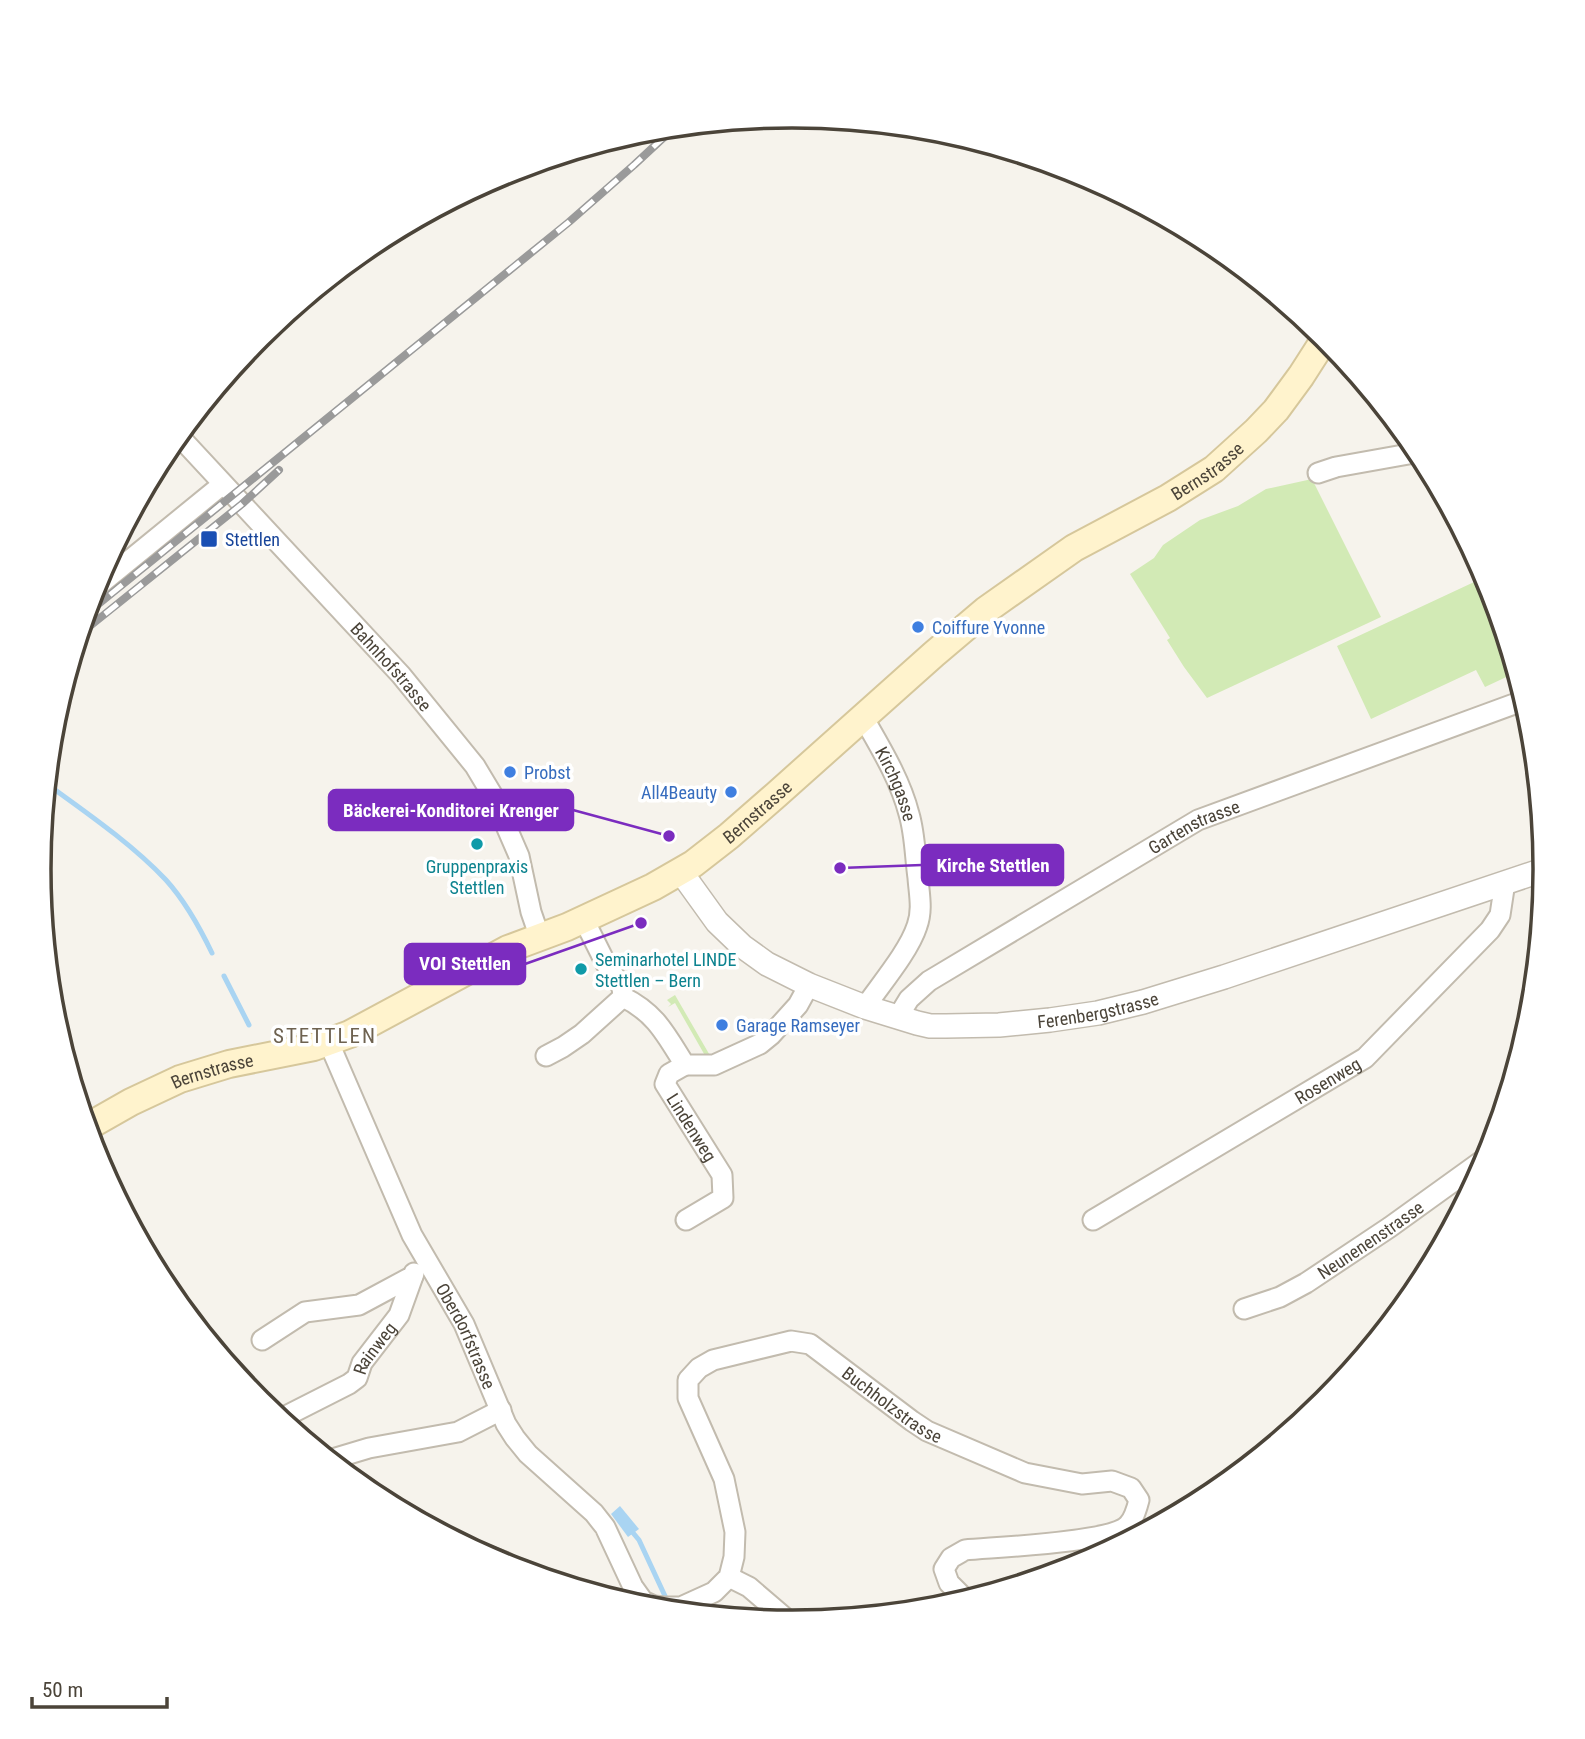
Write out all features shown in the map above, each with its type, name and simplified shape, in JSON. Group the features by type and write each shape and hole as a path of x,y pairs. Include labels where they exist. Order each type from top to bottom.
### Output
{"main road":[{"name":"Bernstrasse","path":"95,1122 149,1093 192,1075 229,1064 329,1043 372,1024 501,952 584,920 681,872 739,828 985,610 1074,548 1168,498 1214,468 1276,410 1319,347"}],"street":[{"name":"Bahnhofstrasse","path":"186,443 401,675 475,766 493,796 519,856 531,912 540,937"},
{"path":"1318,474 1336,467 1407,454"},
{"path":"112,574 223,484"},
{"name":"Gartenstrasse","path":"898,1017 909,999 929,981 1198,820 1515,704"},
{"name":"Kirchgasse","path":"863,717 885,755 904,797 912,827 921,905 912,937 865,1007"},
{"name":"Ferenbergstrasse","path":"681,872 706,909 729,935 753,955 809,985 865,1007 930,1026 946,1027 1050,1020 1098,1013 1143,1002 1534,873"},
{"name":"Rosenweg","path":"1093,1220 1365,1058 1490,930 1500,915 1505,882"},
{"name":"Lindenweg","path":"584,920 606,964 622,987 623,997 639,1004 661,1027 685,1066"},
{"name":"Lindenweg","path":"686,1220 723,1198 722,1175 665,1084 669,1074 685,1066 714,1065 760,1044 798,1005 809,985"},
{"path":"546,1056 582,1034 623,997"},
{"name":"Oberdorfstrasse","path":"329,1043 396,1200 422,1252 464,1324 506,1424 520,1445 588,1506 605,1527 636,1594"},
{"name":"Neunenenstrasse","path":"1244,1309 1280,1297 1306,1283 1471,1169"},
{"name":"Rainweg","path":"289,1414 357,1378 362,1363 399,1315 422,1252"},
{"name":"Rainweg","path":"262,1340 305,1312 359,1305 413,1276"},
{"name":"Buchholzstrasse","path":"730,1577 735,1532 724,1479 688,1398 688,1380 699,1368 713,1360 791,1341 810,1343 927,1431 1025,1473 1082,1484 1112,1481 1131,1488 1139,1500 1128,1525 1114,1533 1089,1539 965,1550 951,1558 944,1569 949,1583 958,1592"},
{"path":"339,1457 369,1447 458,1432 501,1410"},
{"path":"688,1604 714,1592 730,1577 749,1587 777,1611"}],"green space":[{"path":"1312,479 1381,617 1207,698 1167,640 1170,638 1130,574 1154,558 1163,545 1200,520 1238,506 1266,489"},
{"path":"1476,581 1508,676 1485,687 1476,670 1371,719 1337,646"},
{"path":"675,995 712,1059 707,1059 675,1003 668,1007 671,1004 667,1000"}],"water":[{"path":"620,1506 639,1529 628,1537 611,1514"}],"waterway":[{"path":"55,790 124,841 166,880 192,915 212,953"},
{"path":"224,976 249,1025"},
{"path":"629,1528 639,1540 665,1596"}],"railway":[{"path":"101,602 569,222 661,140"},
{"path":"93,624 242,504 279,470"}],"place":[{"name":"Stettlen","path":"209,539"},
{"name":"Coiffure Yvonne","path":"918,627"},
{"name":"Probst","path":"510,772"},
{"name":"All4Beauty","path":"731,792"},
{"name":"Bäckerei-Konditorei Krenger","path":"669,836"},
{"name":"Gruppenpraxis Stettlen","path":"477,844"},
{"name":"Kirche Stettlen","path":"840,868"},
{"name":"VOI Stettlen","path":"641,923"},
{"name":"Seminarhotel LINDE Stettlen – Bern","path":"581,969"},
{"name":"Garage Ramseyer","path":"722,1025"}],"district":[{"name":"STETTLEN","path":"325,1036"}]}
